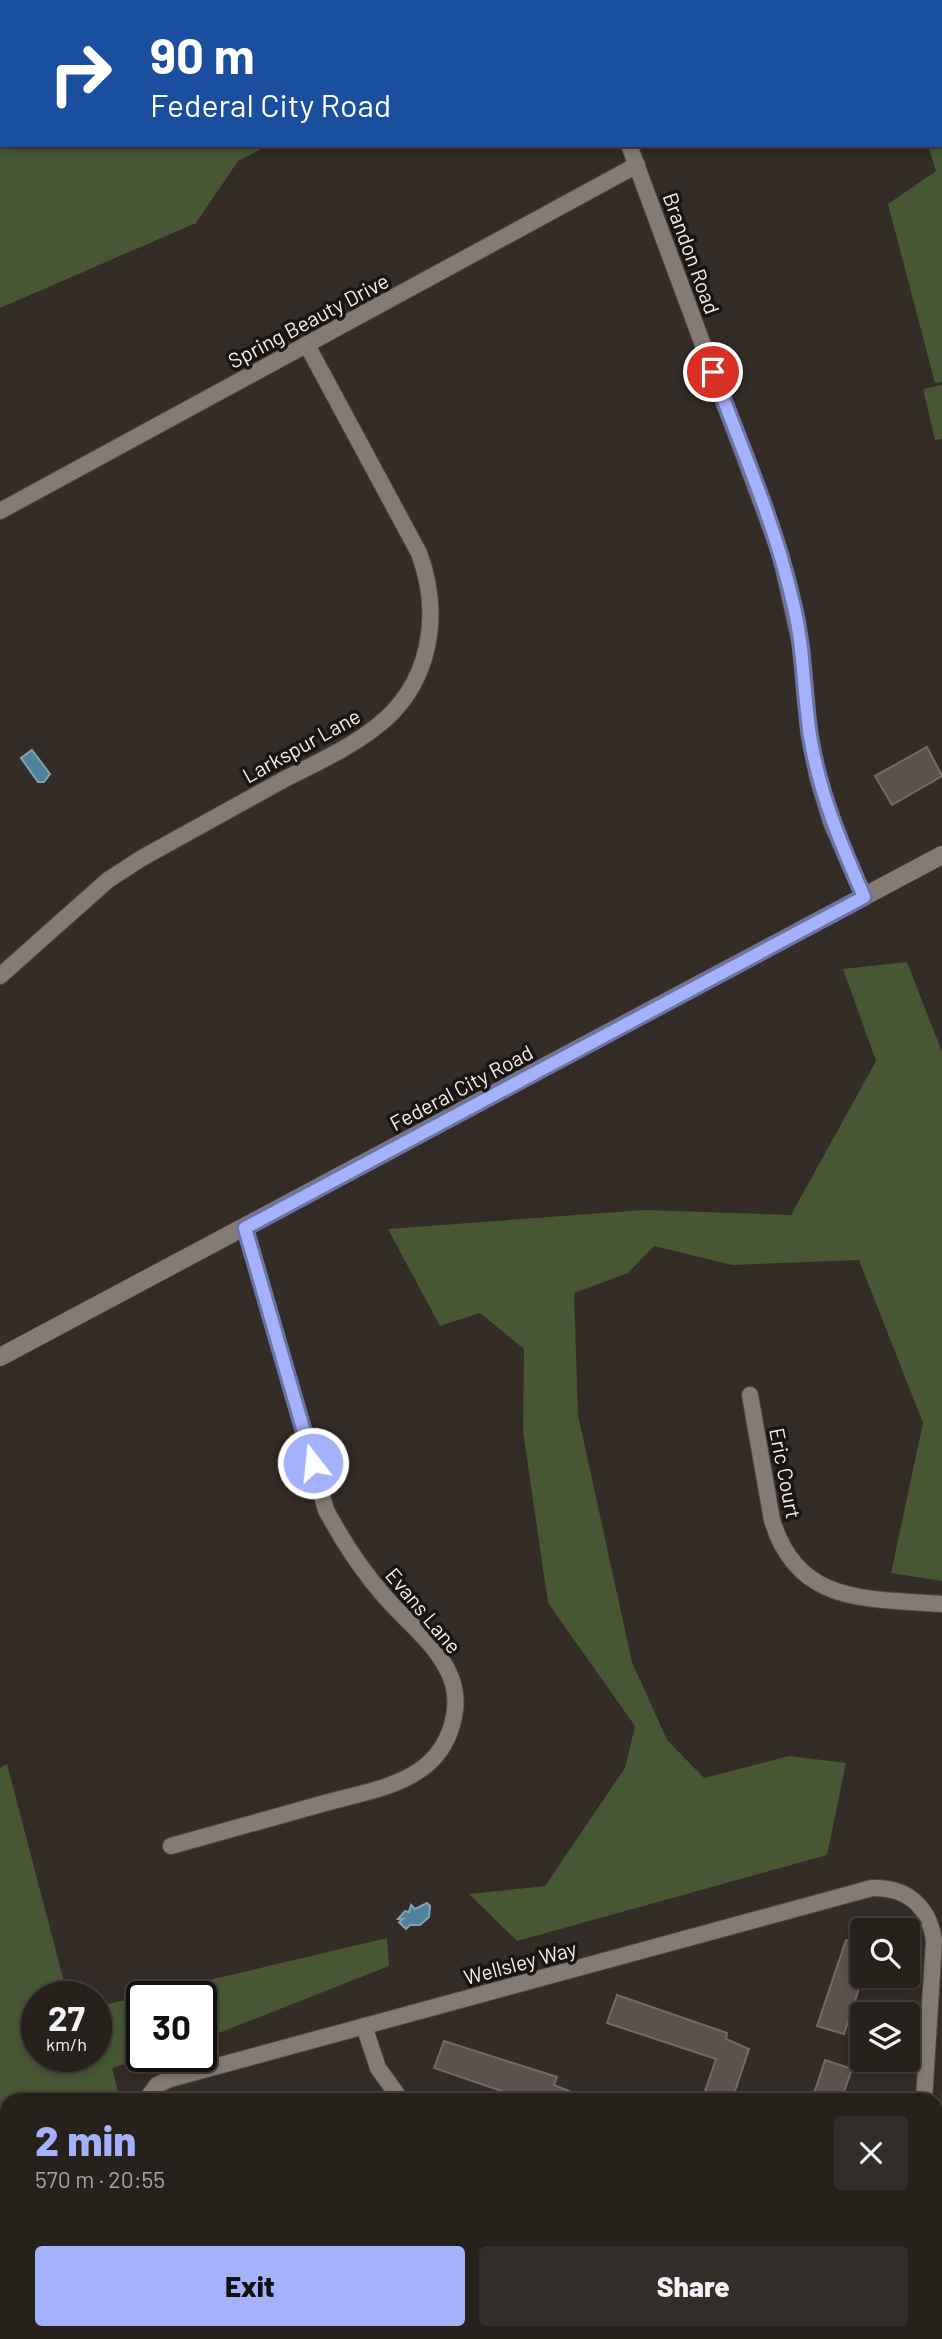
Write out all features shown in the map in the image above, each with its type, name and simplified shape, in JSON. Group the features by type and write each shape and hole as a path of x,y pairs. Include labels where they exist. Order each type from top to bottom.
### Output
{"street":[{"name":"Brandon Road","path":"630,147 780,553 802,651 809,734 818,779 831,822 864,897"},
{"name":"Spring Beauty Drive","path":"0,511 637,165"},
{"name":"Larkspur Lane","path":"0,976 108,880 142,858 377,727 408,693 420,671 432,625 427,574 419,553 307,345"},
{"name":"Federal City Road","path":"0,1357 942,855"},
{"name":"Evans Lane","path":"171,1846 394,1784 432,1758 452,1726 455,1711 453,1682 447,1668 345,1547 326,1510 245,1228"},
{"name":"Eric Court","path":"750,1395 772,1520 783,1547 799,1570 817,1584 850,1597 942,1604"},
{"name":"Wellsley Way","path":"152,2093 158,2085 170,2079 872,1888 887,1888 912,1898 928,1917 934,1941 924,2093"},
{"path":"364,2026 379,2068 396,2093"}],"green space":[{"path":"0,147 265,147 238,161 196,223 0,308"},
{"path":"929,147 942,147 942,382 935,383 888,204 936,171"},
{"path":"942,385 942,439 935,440 923,389"},
{"path":"907,962 942,1052 942,1581 891,1573 923,1423 859,1260 732,1265 654,1246 628,1273 574,1293 578,1415 632,1662 667,1740 704,1778 789,1756 846,1763 827,1855 517,1941 469,1894 545,1886 625,1768 635,1726 548,1603 523,1431 524,1349 480,1313 440,1326 388,1229 644,1210 791,1215 876,1061 843,969"},
{"path":"7,1764 64,1981 21,1981 21,2072 112,2072 112,2068 118,2093 0,2093 0,1768"},
{"path":"387,1938 389,1966 217,2034 217,1981 206,1981"},
{"path":"126,2000 126,2064 112,2068 112,2003"}],"water":[{"path":"32,750 50,774 44,782 38,782 21,758"},
{"path":"427,1903 430,1906 429,1917 420,1925 410,1925 406,1929 399,1922 403,1919 398,1919 405,1911 409,1912 411,1905 415,1909"}],"building":[{"path":"927,747 942,776 892,805 875,776"},
{"path":"846,1940 850,1941 850,1988 859,1988 854,2002 850,2002 850,2016 844,2034 817,2026"},
{"path":"617,1995 727,2033 726,2039 749,2049 734,2093 704,2093 716,2059 607,2023"},
{"path":"444,2041 557,2077 554,2085 574,2093 507,2093 434,2068"},
{"path":"825,2060 850,2068 843,2093 814,2093"}],"route":[{"path":"313,1463 245,1228 864,897 831,822 818,779 809,734 802,651 780,553 713,372"}]}
